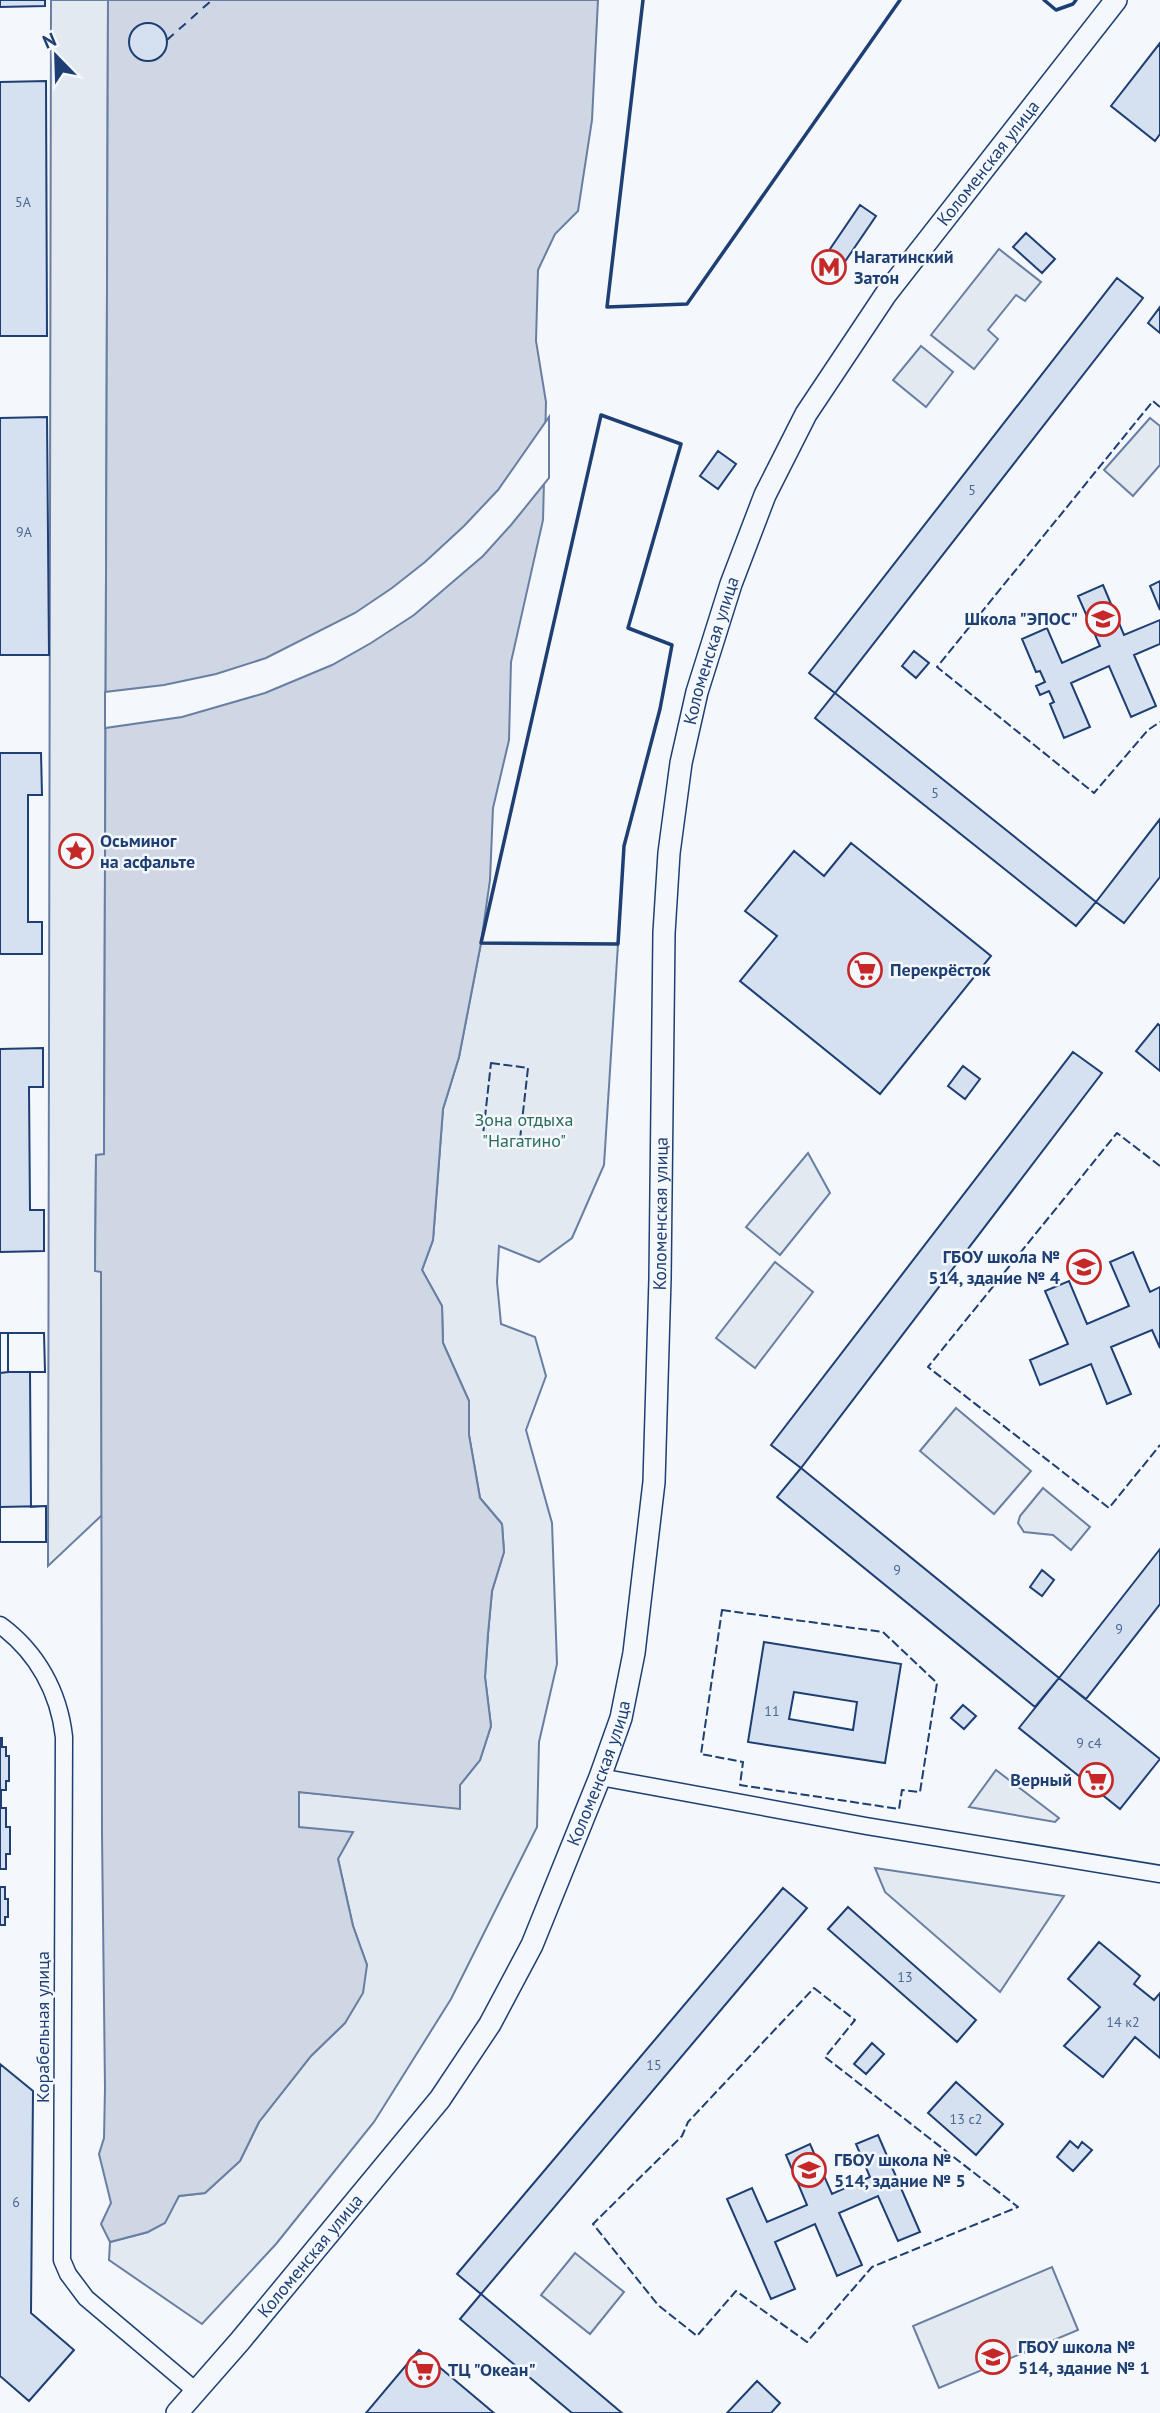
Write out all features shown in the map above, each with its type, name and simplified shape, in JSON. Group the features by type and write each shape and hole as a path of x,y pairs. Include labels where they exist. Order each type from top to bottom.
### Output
{"street":[{"name":"Коломенская улица","path":"177,2413 240,2341 439,2099 490,2024 532,1945 600,1777 621,1718 634,1653 654,1482 664,933 672,828 681,764 698,692 731,584 760,508 806,414 886,294 1116,0"},
{"name":"Корабельная улица","path":"0,1625 24,1646 46,1678 60,1714 64,1738 62,2260 71,2281 86,2298 196,2390"},
{"path":"600,1777 839,1821 1160,1874"}],"green space":[{"path":"51,0 108,0 104,1155 96,1155 95,1271 101,1271 102,1515 48,1566"},
{"path":"999,249 1041,282 1025,301 1016,295 988,330 998,339 974,369 931,335"},
{"path":"921,346 953,372 926,407 893,380"},
{"path":"1150,418 1160,426 1160,465 1133,496 1104,470"},
{"name":"Зона отдыха \"Нагатино\"","path":"481,943 618,944 604,1165 572,1238 539,1262 499,1246 497,1282 501,1324 535,1337 546,1376 526,1430 552,1523 557,1664 539,1742 537,1827 451,1999 374,2122 276,2244 202,2324 109,2260 110,2242 148,2232 179,2196 205,2193 240,2161 259,2122 311,2056 345,2023 367,1965 353,1926 338,1859 299,1827 299,1792 460,1808 460,1785 480,1760 491,1726 485,1677 492,1591 504,1552 502,1524 480,1498 469,1435 469,1401 443,1343 442,1306 422,1270 433,1240 443,1109 459,1057"},
{"path":"808,1153 830,1193 780,1255 746,1227"},
{"path":"775,1262 813,1292 755,1368 716,1338"},
{"path":"956,1408 1031,1471 994,1514 920,1451"},
{"path":"1043,1488 1090,1527 1071,1550 1053,1535 1024,1532 1018,1523 1020,1516"},
{"path":"996,1770 1059,1818 1055,1822 969,1807"},
{"path":"875,1868 1064,1896 1000,1992 885,1892"},
{"path":"575,2253 624,2292 590,2334 541,2295"},
{"path":"1052,2267 1078,2330 939,2388 913,2326"}],"shaded area":[{"path":"108,0 598,0 592,120 578,211 555,234 538,270 536,341 546,402 543,520 511,662 509,740 493,808 490,880 481,943 459,1057 443,1109 433,1240 422,1270 442,1306 443,1343 469,1401 469,1435 480,1498 502,1524 504,1552 492,1591 485,1677 491,1726 480,1760 460,1785 460,1809 299,1792 299,1827 353,1832 338,1859 353,1926 367,1965 363,1993 345,2023 311,2056 259,2122 240,2161 205,2193 179,2196 165,2223 148,2232 110,2242 101,2224 111,2203 99,2154 104,2138 105,2088 101,1272 95,1271 96,1155 104,1154"}],"pier":[{"path":"549,417 549,478 483,556 414,615 332,665 265,693 182,717 105,728 105,692 164,685 216,674 266,658 355,613 392,588 464,526 498,490"}],"building":[{"path":"0,0 45,0 45,6 0,7"},
{"path":"148,23 161,29 167,42 161,55 148,61 135,55 129,42 135,29"},
{"path":"1160,43 1160,134 1155,141 1111,106"},
{"path":"46,81 47,336 0,336 0,82"},
{"path":"860,205 876,216 844,263 828,252"},
{"path":"1026,233 1055,259 1042,273 1013,247"},
{"path":"1117,278 1143,298 835,693 809,673"},
{"path":"1160,307 1160,333 1148,323"},
{"path":"47,417 49,655 0,655 0,418"},
{"path":"718,451 736,464 718,489 700,476"},
{"path":"1160,581 1160,610 1150,586"},
{"path":"1103,585 1124,635 1160,620 1160,644 1134,655 1156,706 1131,717 1109,666 1071,683 1090,727 1064,738 1050,704 1054,702 1049,691 1040,695 1036,686 1045,682 1040,671 1036,672 1022,639 1047,628 1062,663 1100,646 1078,596"},
{"path":"914,651 929,663 916,678 902,666"},
{"path":"835,693 1096,902 1076,926 815,718"},
{"path":"0,753 41,753 42,795 28,795 28,922 42,922 42,954 0,954"},
{"path":"1160,819 1160,877 1124,923 1096,902"},
{"name":"Перекрёсток","path":"851,843 991,956 880,1094 740,981 777,936 745,911 794,851 824,876"},
{"path":"1158,1024 1160,1026 1160,1071 1136,1051"},
{"path":"43,1048 43,1087 29,1087 30,1210 44,1210 44,1251 0,1252 0,1049"},
{"path":"1073,1052 1102,1073 801,1468 771,1445"},
{"path":"963,1066 980,1079 965,1099 948,1086"},
{"path":"1133,1252 1150,1292 1160,1287 1160,1348 1152,1330 1111,1347 1131,1394 1107,1404 1091,1364 1040,1385 1030,1360 1068,1344 1045,1291 1069,1281 1087,1324 1129,1306 1110,1262"},
{"path":"0,1333 44,1333 45,1372 30,1372 31,1507 46,1506 46,1542 0,1542"},
{"path":"0,1333 8,1333 8,1372 0,1373"},
{"path":"8,1333 44,1333 45,1372 8,1372"},
{"path":"801,1468 1059,1678 1035,1707 777,1497"},
{"path":"46,1506 46,1542 0,1542 0,1507"},
{"path":"1160,1549 1160,1604 1086,1699 1059,1678"},
{"path":"1042,1570 1054,1580 1042,1596 1030,1587"},
{"path":"764,1642 901,1664 885,1763 748,1742","holes":["794,1692 857,1702 853,1730 789,1719"]},
{"path":"1059,1678 1160,1759 1120,1809 1019,1728"},
{"path":"963,1705 976,1716 964,1729 951,1718"},
{"path":"0,1738 2,1747 6,1747 6,1756 9,1756 9,1781 6,1781 6,1790 1,1790 1,1808 6,1808 6,1827 10,1827 10,1854 6,1854 6,1869 0,1869"},
{"path":"0,1887 5,1887 5,1899 8,1899 5,1925 0,1925"},
{"path":"783,1888 807,1908 481,2294 457,2274"},
{"path":"848,1907 976,2020 957,2042 828,1929"},
{"path":"1099,1942 1140,1976 1134,1984 1154,2000 1160,1993 1160,2058 1135,2037 1103,2077 1064,2046 1100,2007 1068,1979"},
{"path":"872,2043 884,2054 866,2074 854,2064"},
{"path":"0,2064 33,2091 31,2313 74,2350 29,2401 0,2376"},
{"path":"956,2082 1003,2124 976,2155 928,2113"},
{"path":"878,2135 920,2232 898,2241 878,2196 839,2213 862,2265 837,2276 815,2224 775,2242 795,2289 771,2299 727,2199 752,2188 767,2222 807,2205 786,2155 810,2144 832,2194 870,2177 856,2144"},
{"path":"1070,2141 1078,2148 1082,2142 1092,2150 1073,2171 1057,2157"},
{"path":"481,2294 622,2413 572,2413 460,2319"},
{"name":"ТЦ \"Океан\"","path":"419,2350 494,2413 366,2413"},
{"path":"757,2381 780,2403 771,2413 727,2413"}],"ferry route":[{"path":"167,40 212,0"}],"fence":[{"path":"1160,407 1153,401 937,667 1094,793 1148,730 1160,722"},
{"path":"491,1063 528,1068 520,1139 483,1135 491,1063"},
{"path":"1160,1166 1117,1133 928,1367 1109,1508 1160,1445"},
{"path":"722,1610 883,1632 937,1683 920,1792 902,1790 899,1809 740,1785 743,1762 701,1754 722,1610"},
{"path":"814,1988 855,2020 825,2057 1018,2207 872,2267 807,2342 736,2291 697,2336 658,2305 593,2224 682,2136 688,2122 814,1988"}],"wall":[{"path":"643,0 607,307 687,304 900,0"},
{"path":"1044,0 1056,10 1073,4 1076,0"},
{"path":"601,415 681,444 628,628 672,645 660,709 624,846 618,944 481,943 601,415"}],"place":[{"name":"Нагатинский Затон","path":"829,267"},
{"name":"Школа \"ЭПОС\"","path":"1103,619"},
{"name":"Осьминог на асфальте","path":"76,851"},
{"name":"Перекрёсток","path":"865,970"},
{"name":"ГБОУ школа № 514, здание № 4","path":"1084,1267"},
{"name":"Верный","path":"1096,1780"},
{"name":"ГБОУ школа № 514, здание № 5","path":"809,2170"},
{"name":"ГБОУ школа № 514, здание № 1","path":"993,2357"},
{"name":"ТЦ \"Океан\"","path":"423,2370"}]}
